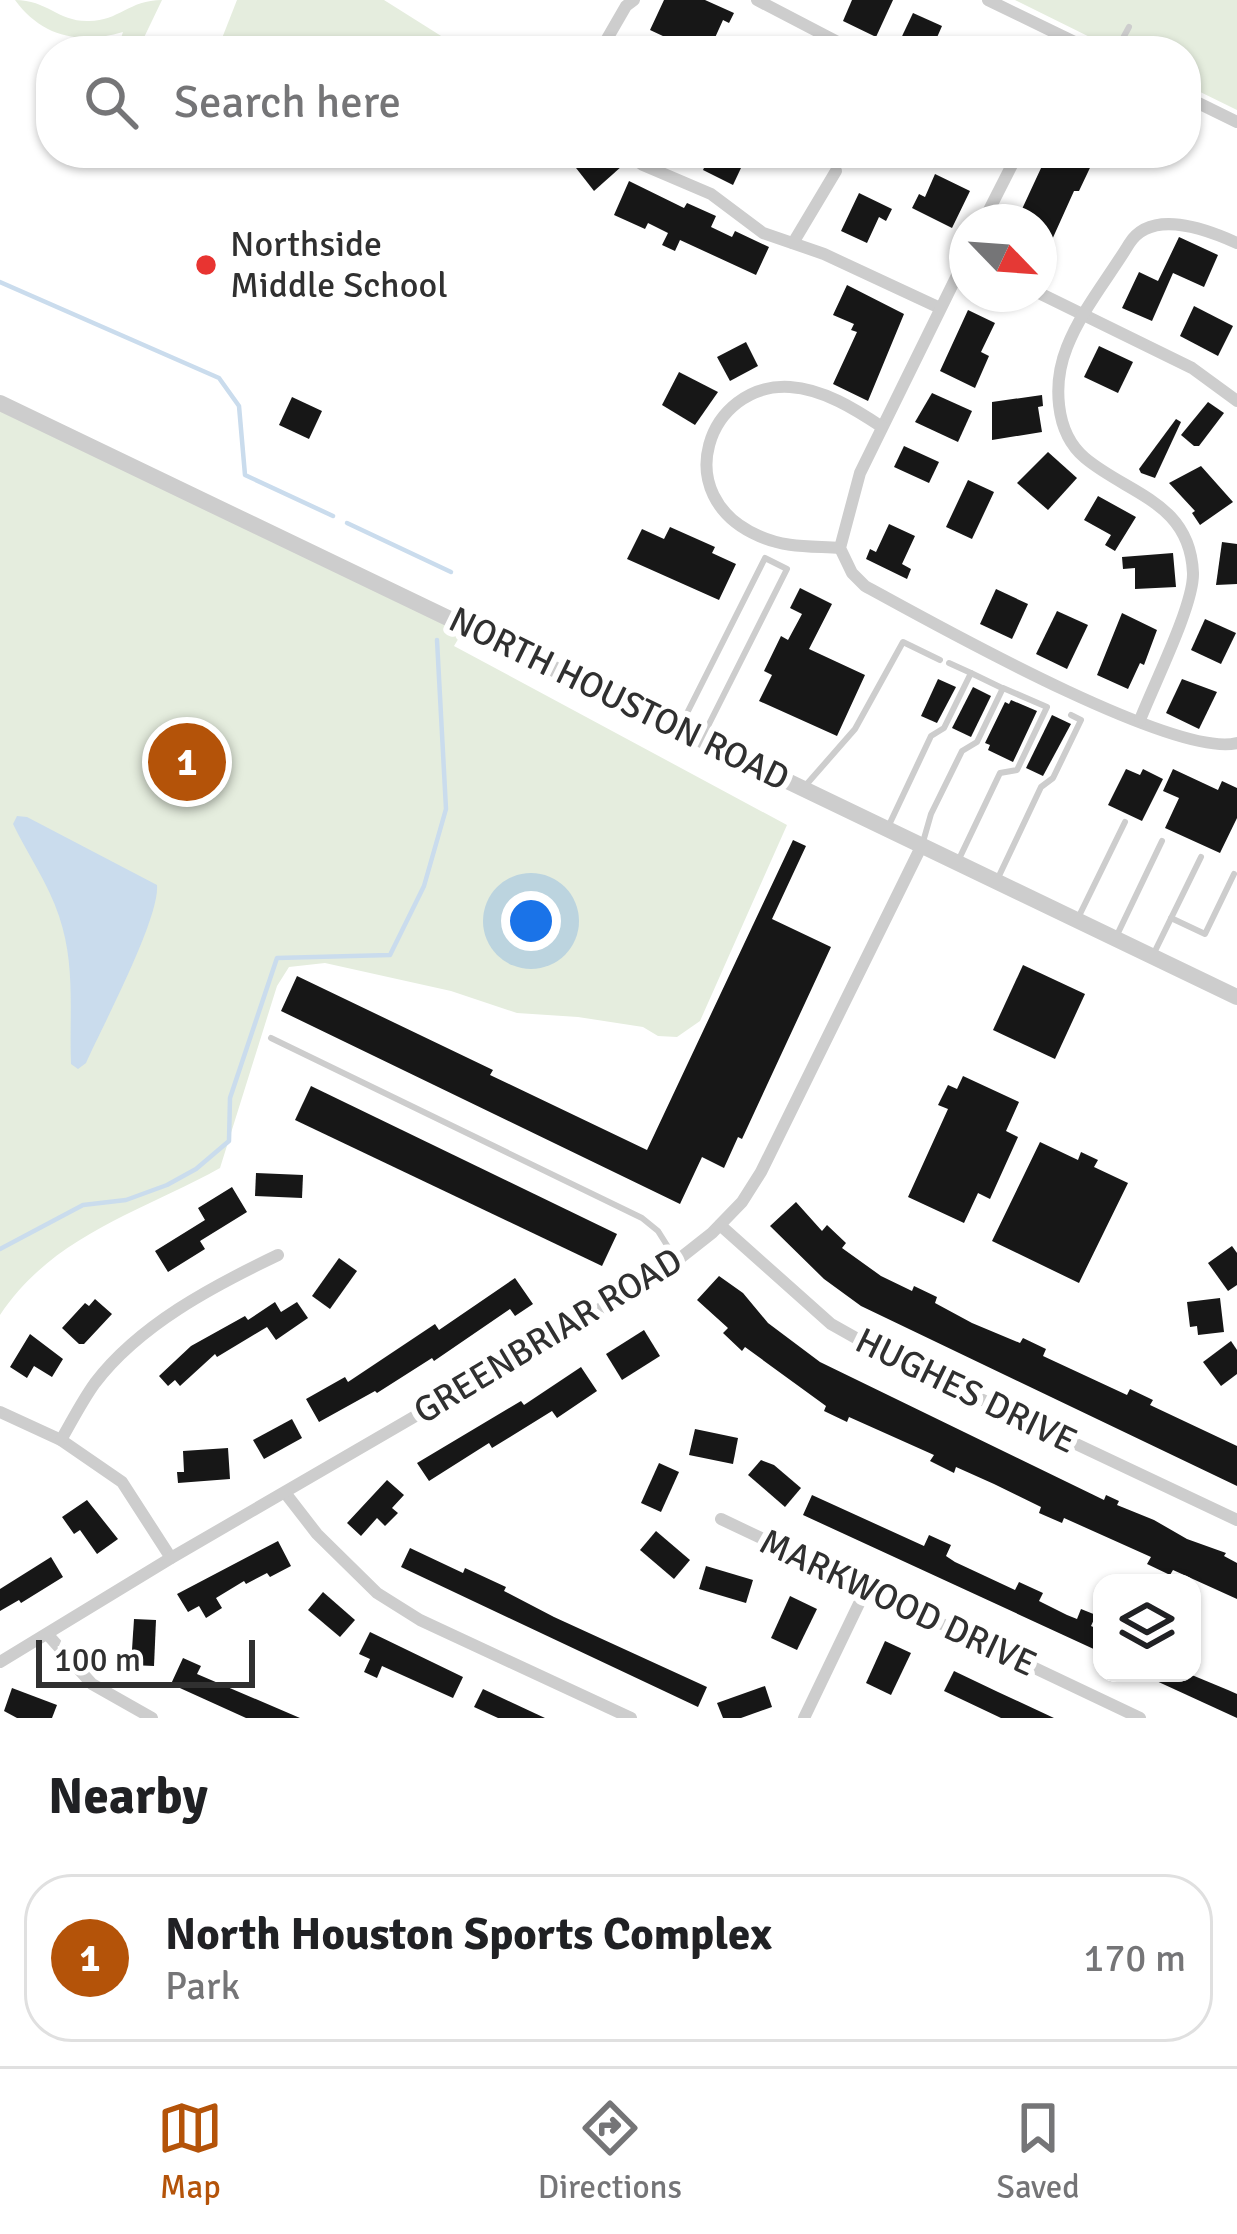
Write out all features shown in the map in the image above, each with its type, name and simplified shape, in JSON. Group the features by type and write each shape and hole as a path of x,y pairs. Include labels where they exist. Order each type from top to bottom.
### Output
{"street":[{"path":"609,36 634,0"},
{"path":"757,0 826,36"},
{"path":"988,0 1053,36"},
{"path":"1201,104 1237,121"},
{"path":"650,168 711,194 763,233 940,308"},
{"path":"992,204 1010,168"},
{"path":"793,243 836,171"},
{"path":"1140,720 1185,607 1193,574 1184,537 1159,502 1082,456 1064,425 1056,390 1067,346 1136,233 1155,223 1209,231 1237,243"},
{"path":"949,291 860,473 840,548 851,574 1054,685 1198,743 1237,743"},
{"path":"1057,302 1192,368 1237,401"},
{"path":"840,548 775,542 753,534 723,513 705,478 713,435 734,406 783,386 829,397 882,427"},
{"name":"NORTH HOUSTON ROAD","path":"0,403 1237,997"},
{"name":"GREENBRIAR ROAD","path":"0,1662 677,1261 720,1225 742,1202 778,1141 922,844"},
{"name":"HUGHES DRIVE","path":"720,1225 832,1324 879,1351 1237,1520"},
{"path":"61,1440 94,1385 129,1345 230,1278 278,1255"},
{"path":"0,1412 61,1440 122,1482 171,1558"},
{"path":"286,1494 317,1534 377,1593 420,1620 631,1718"},
{"name":"MARKWOOD DRIVE","path":"721,1519 1140,1718"},
{"path":"804,1718 866,1589"},
{"path":"48,1635 92,1684 152,1718"}],"lane":[{"path":"1124,36 1129,27"},
{"path":"679,728 765,558 787,569 701,739"},
{"path":"804,788 855,729 903,642 1047,707 1017,770 1000,773 958,862"},
{"path":"888,828 932,736 944,728 971,673"},
{"path":"922,844 931,814 962,752 977,742 1004,688"},
{"path":"997,881 1041,787 1053,778 1081,720 1071,715"},
{"path":"1077,920 1125,821"},
{"path":"1115,938 1162,841"},
{"path":"1153,956 1201,857"},
{"path":"1171,918 1204,934 1234,874"},
{"path":"271,1038 642,1218 658,1231 677,1261"}],"green space":[{"path":"15,0 89,21 162,0 145,36 122,36 123,32 63,35 26,13"},
{"path":"237,0 384,0 441,36 223,36"},
{"path":"1015,0 1237,0 1237,110 1201,92 1201,36 1088,36"},
{"path":"0,403 466,626 454,646 787,825 700,1021 677,1037 658,1036 643,1027 517,1013 451,991 325,963 289,967 277,986 220,1168 72,1245 21,1288 0,1315"}],"water":[{"path":"17,816 157,885 140,946 86,1063 78,1069 71,1064 70,972 64,935 49,892 13,824"}],"building":[{"path":"664,0 705,0 734,13 729,23 723,20 716,36 663,36 650,30"},
{"path":"852,0 893,0 876,36 843,21"},
{"path":"913,13 942,26 938,36 902,36"},
{"path":"576,168 620,168 594,191"},
{"path":"704,168 741,168 733,185"},
{"path":"1041,168 1090,168 1079,191 1074,191 1057,229 1057,204 1024,204"},
{"path":"935,174 970,191 964,204 949,204 949,226 912,208 919,194 925,197"},
{"path":"629,181 684,208 687,203 716,216 711,227 732,237 735,231 769,247 756,275 680,240 675,251 662,245 668,233 614,215"},
{"path":"859,193 892,209 886,221 879,217 867,243 841,231"},
{"path":"1179,237 1218,255 1204,287 1173,273 1152,321 1122,308 1139,272 1158,281"},
{"path":"847,285 904,314 868,401 833,384 857,332 851,330 854,324 833,315"},
{"path":"1194,306 1233,326 1218,356 1180,336"},
{"path":"967,312 995,323 981,352 989,356 975,388 940,371"},
{"path":"746,342 758,366 730,381 717,357"},
{"path":"1099,346 1133,362 1118,393 1084,377"},
{"path":"679,372 718,392 695,425 662,405"},
{"path":"932,393 972,411 958,442 915,422"},
{"path":"1042,395 1043,406 1038,407 1042,432 992,440 992,402"},
{"path":"292,397 322,411 309,439 279,425"},
{"path":"1208,402 1224,413 1199,446 1194,446 1181,435"},
{"path":"1176,419 1181,422 1155,478 1141,473 1139,469"},
{"path":"904,446 939,462 929,483 894,467"},
{"path":"1048,452 1077,478 1048,510 1017,483"},
{"path":"1201,466 1233,502 1200,525 1195,511 1169,483"},
{"path":"968,480 994,492 972,539 946,527"},
{"path":"1098,496 1136,517 1115,551 1105,545 1111,535 1084,520"},
{"path":"889,524 915,536 902,564 911,569 907,579 866,559 870,549 876,552"},
{"path":"670,527 715,547 712,553 736,564 719,600 627,559 642,529 664,539"},
{"path":"1222,542 1237,544 1237,584 1216,585"},
{"path":"1173,553 1176,587 1135,589 1135,568 1123,569 1122,557"},
{"path":"800,588 832,604 809,649 865,675 837,736 759,701 772,675 764,671 781,636 788,640 802,614 790,608"},
{"path":"996,589 1028,604 1012,639 980,624"},
{"path":"1057,611 1088,625 1067,669 1036,654"},
{"path":"1122,613 1157,630 1144,665 1140,663 1128,689 1097,675"},
{"path":"1205,619 1236,633 1221,664 1191,650"},
{"path":"938,679 956,687 937,723 921,716"},
{"path":"1182,679 1217,692 1199,729 1166,713"},
{"path":"973,687 991,696 971,737 952,728"},
{"path":"1005,702 1037,711 1013,762 988,750 990,745 985,743"},
{"path":"1052,715 1071,724 1043,776 1026,768"},
{"path":"1126,769 1140,775 1143,769 1163,779 1142,821 1108,805"},
{"path":"1173,769 1218,790 1222,781 1237,788 1237,818 1220,853 1165,828 1179,798 1163,791"},
{"path":"793,840 806,846 772,919 831,947 742,1139 738,1137 724,1168 702,1157 680,1204 281,1011 297,976 647,1150"},
{"path":"1023,965 1085,994 1055,1059 993,1030"},
{"path":"963,1076 1019,1102 1006,1131 1018,1137 990,1199 978,1193 964,1223 908,1197 948,1109 938,1105 948,1085 957,1089"},
{"path":"311,1086 617,1234 602,1266 295,1120"},
{"path":"1040,1142 1078,1160 1081,1152 1098,1160 1094,1167 1128,1183 1079,1283 992,1241"},
{"path":"256,1173 303,1175 302,1198 255,1196"},
{"path":"232,1187 247,1212 200,1241 205,1249 168,1272 155,1251 205,1220 198,1208"},
{"path":"796,1202 822,1231 827,1225 846,1243 842,1248 881,1276 937,1297 935,1303 972,1323 1046,1349 1043,1356 1127,1395 1130,1389 1153,1400 1150,1405 1237,1446 1237,1486 861,1306 824,1279 770,1226"},
{"path":"1232,1246 1237,1253 1237,1285 1228,1291 1208,1263"},
{"path":"339,1258 357,1271 330,1309 312,1296"},
{"path":"719,1276 743,1293 768,1323 820,1362 1104,1500 1106,1495 1187,1539 1226,1553 1237,1563 1237,1599 1201,1583 1201,1574 1173,1570 1168,1574 1147,1564 1151,1557 1064,1518 1062,1523 1039,1513 1041,1507 994,1484 930,1461 934,1455 849,1417 847,1422 824,1411 826,1406 745,1347 742,1351 723,1333 728,1328 697,1300"},
{"path":"515,1278 533,1304 515,1316 510,1309 434,1361 319,1422 306,1399 345,1377 348,1382 435,1324 439,1330"},
{"path":"1220,1298 1224,1332 1198,1335 1197,1326 1190,1327 1187,1302"},
{"path":"95,1299 112,1314 79,1344 62,1328"},
{"path":"275,1302 281,1312 297,1302 308,1318 276,1340 267,1327 215,1354 180,1386 175,1380 168,1386 159,1376 191,1346"},
{"path":"644,1330 660,1356 622,1380 606,1354"},
{"path":"30,1334 63,1359 52,1377 34,1366 27,1378 10,1367"},
{"path":"1231,1341 1237,1350 1237,1374 1221,1386 1203,1362"},
{"path":"581,1367 597,1391 557,1418 552,1411 429,1481 417,1463 521,1401 524,1405"},
{"path":"292,1419 302,1438 264,1459 253,1440"},
{"path":"695,1429 738,1438 733,1464 689,1455"},
{"path":"228,1448 230,1479 178,1483 177,1472 184,1472 183,1451"},
{"path":"761,1460 801,1488 785,1507 748,1475"},
{"path":"659,1463 679,1472 661,1512 641,1503"},
{"path":"387,1480 404,1495 392,1508 398,1513 385,1526 377,1518 361,1536 347,1523"},
{"path":"812,1495 924,1546 929,1535 951,1545 946,1556 955,1562 1015,1590 1019,1582 1043,1593 1039,1601 1077,1619 1081,1609 1093,1614 1093,1649 803,1515"},
{"path":"87,1500 118,1539 97,1554 80,1530 74,1534 62,1517"},
{"path":"656,1531 690,1560 674,1579 640,1550"},
{"path":"278,1541 291,1566 270,1577 267,1573 244,1581 216,1598 222,1608 206,1618 199,1606 188,1612 177,1594"},
{"path":"410,1548 506,1587 504,1591 554,1617 707,1687 698,1707 401,1567"},
{"path":"51,1557 63,1577 0,1611 0,1589"},
{"path":"706,1566 753,1580 746,1603 699,1589"},
{"path":"323,1592 355,1620 340,1637 308,1610"},
{"path":"790,1596 817,1609 797,1650 771,1638"},
{"path":"134,1619 156,1620 154,1666 131,1665"},
{"path":"370,1632 463,1677 453,1698 382,1666 377,1678 364,1672 370,1659 359,1654"},
{"path":"885,1641 911,1653 891,1695 866,1683"},
{"path":"183,1658 201,1666 197,1674 300,1718 246,1718 171,1684"},
{"path":"954,1671 1054,1718 1001,1718 944,1691"},
{"path":"1201,1679 1237,1694 1237,1718 1159,1682"},
{"path":"765,1686 772,1707 741,1718 723,1718 717,1703"},
{"path":"12,1688 57,1705 52,1718 17,1718 4,1711"},
{"path":"483,1689 545,1718 498,1718 474,1707"}],"waterway":[{"path":"0,282 219,378 239,406 245,475 333,516"},
{"path":"347,523 451,572"},
{"path":"0,1249 83,1205 126,1200 167,1185 196,1169 229,1141 230,1098 277,958 390,955 424,886 446,809 437,640"}],"place":[{"name":"Northside Middle School","path":"206,265"},
{"name":"North Houston Sports Complex","path":"187,762"}]}
